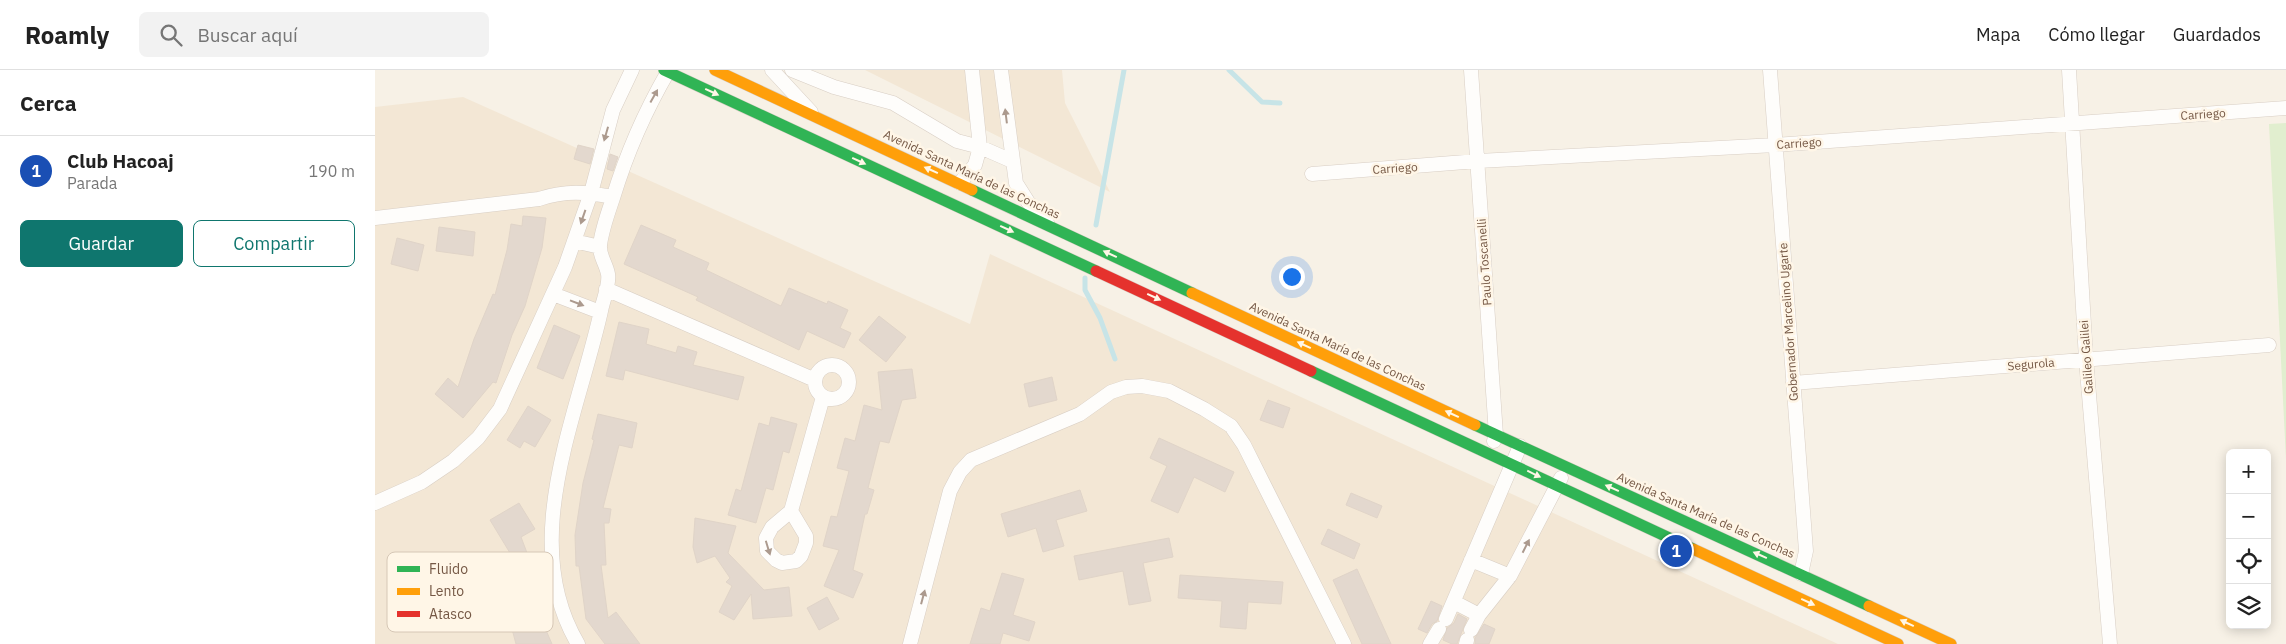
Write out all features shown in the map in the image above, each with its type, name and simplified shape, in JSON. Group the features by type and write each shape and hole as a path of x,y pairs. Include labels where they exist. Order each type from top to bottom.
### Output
{"main road":[{"name":"Avenida Santa María de las Conchas","path":"715,70 1496,435 1951,644"},
{"path":"667,71 1898,644"}],"street":[{"path":"375,503 422,482 453,461 478,438 500,409 553,294 574,241 591,193 613,110 632,70"},
{"path":"772,70 817,118"},
{"path":"792,70 834,87 893,103 957,141 980,147 1011,161"},
{"path":"960,183 975,165 980,147 972,70"},
{"path":"1001,70 1011,161 1016,183 1027,202 1050,226"},
{"name":"Paulo Toscanelli","path":"1471,70 1496,435 1489,453"},
{"name":"Gobernador Marcelino Ugarte","path":"1770,70 1806,551 1801,574"},
{"name":"Galileo Galilei","path":"2069,70 2086,359 2109,644"},
{"path":"553,552 551,513 570,425 590,358 609,275 601,257 600,247 613,197 633,139 667,71"},
{"name":"Carriego","path":"1312,174 1478,161 1775,145 2286,108"},
{"path":"375,218 539,199 558,193 591,193 613,197"},
{"path":"574,241 600,247"},
{"path":"605,289 815,380"},
{"path":"553,294 600,312"},
{"name":"Segurola","path":"1793,383 2269,345"},
{"path":"832,365 843,369 848,375 849,382 846,393 838,398 823,397 819,393 815,380 818,373 823,367 832,365"},
{"path":"910,644 950,491 960,472 971,460 1080,414 1111,392 1126,387 1142,386 1169,391 1204,409 1231,426 1243,445 1344,644"},
{"path":"791,511 823,397"},
{"path":"1430,644 1454,602 1520,446"},
{"path":"1468,638 1479,615 1510,576 1566,467"},
{"path":"553,556 556,586 563,612 577,644"},
{"path":"1471,560 1510,576"},
{"path":"1454,602 1479,615"}],"shaded area":[{"path":"865,70 1062,70 1065,103 1110,192"},
{"path":"463,97 970,324 990,254 1838,644 375,644 375,107"}],"green space":[{"path":"2286,123 2286,459 2269,124"}],"building":[{"path":"578,145 594,149 590,164 574,159"},
{"path":"610,154 618,157 613,171 607,169"},
{"path":"523,216 546,218 542,248 525,306 512,335 496,383 493,382 463,418 435,394 448,378 458,387 474,339 493,294 495,295 507,250 511,224 522,226"},
{"path":"641,225 676,240 673,247 709,263 706,270 781,306 789,288 827,304 828,301 848,310 840,328 851,333 844,348 807,331 799,350 696,300 698,297 624,264"},
{"path":"439,227 475,232 473,256 436,251"},
{"path":"397,238 424,245 418,271 391,264"},
{"path":"879,316 906,337 886,362 859,340"},
{"path":"619,322 649,329 646,344 676,353 678,346 697,352 693,365 744,377 738,400 625,370 623,380 606,376"},
{"path":"554,325 580,336 563,379 537,368"},
{"path":"912,369 916,398 902,400 889,443 880,441 868,488 874,490 867,514 865,514 853,570 863,574 853,598 824,586 839,550 823,546 831,516 837,517 849,471 837,468 845,438 855,441 864,405 882,410 878,372"},
{"path":"1052,377 1057,400 1029,407 1024,384"},
{"path":"1268,400 1290,408 1283,428 1260,420"},
{"path":"528,406 551,420 535,447 524,441 520,448 507,440"},
{"path":"598,414 637,423 632,448 619,445 603,508 611,509 609,523 604,523 606,565 601,565 608,618 616,612 640,644 605,644 586,619 579,566 576,566 575,535 583,483 594,440 592,439"},
{"path":"771,417 797,424 789,453 783,451 773,490 766,488 756,523 728,515 736,489 741,491 759,423 769,426"},
{"path":"1159,438 1234,472 1225,492 1194,477 1178,513 1151,501 1167,466 1150,458"},
{"path":"1080,490 1087,511 1056,520 1064,546 1043,552 1036,528 1008,537 1001,514"},
{"path":"1351,493 1382,506 1377,518 1346,505"},
{"path":"519,503 535,529 521,537 527,552 509,552 490,520"},
{"path":"695,518 736,526 728,553 764,590 789,587 792,616 753,619 751,594 734,620 719,612 732,586 726,582 730,578 715,556 697,563 693,547"},
{"path":"1328,529 1360,544 1354,559 1321,544"},
{"path":"1169,538 1173,557 1143,563 1151,601 1129,605 1123,571 1079,580 1074,556"},
{"path":"1357,569 1391,644 1362,644 1333,580"},
{"path":"1002,573 1024,579 1013,615 1035,622 1029,641 1003,633 1000,644 970,644 981,608 990,611"},
{"path":"1180,575 1283,582 1281,604 1248,602 1246,629 1220,627 1222,601 1178,598"},
{"path":"827,597 839,619 819,630 807,608"},
{"path":"1431,601 1442,606 1437,621 1432,624 1427,633 1418,629"},
{"path":"1458,614 1467,619 1457,644 1452,644 1443,640 1447,628 1454,623"},
{"path":"1484,624 1495,629 1489,644 1475,644 1475,638"},
{"path":"513,632 547,632 552,644 516,644"}],"waterway":[{"path":"1096,225 1124,70"},
{"path":"1229,70 1262,102 1280,103"},
{"path":"1085,278 1085,290 1100,318 1115,359"}],"traffic: fast":[{"path":"664,70 1096,271"},
{"path":"972,190 1192,293"},
{"path":"1311,371 1693,549"},
{"path":"1475,425 1869,606"}],"traffic: slow":[{"path":"715,70 972,190"},
{"path":"1192,293 1475,425"},
{"path":"1693,549 1898,644"},
{"path":"1869,606 1951,644"}],"traffic: jam":[{"path":"1096,271 1311,371"}],"place":[{"name":"Club Hacoaj","path":"1676,551"}]}
